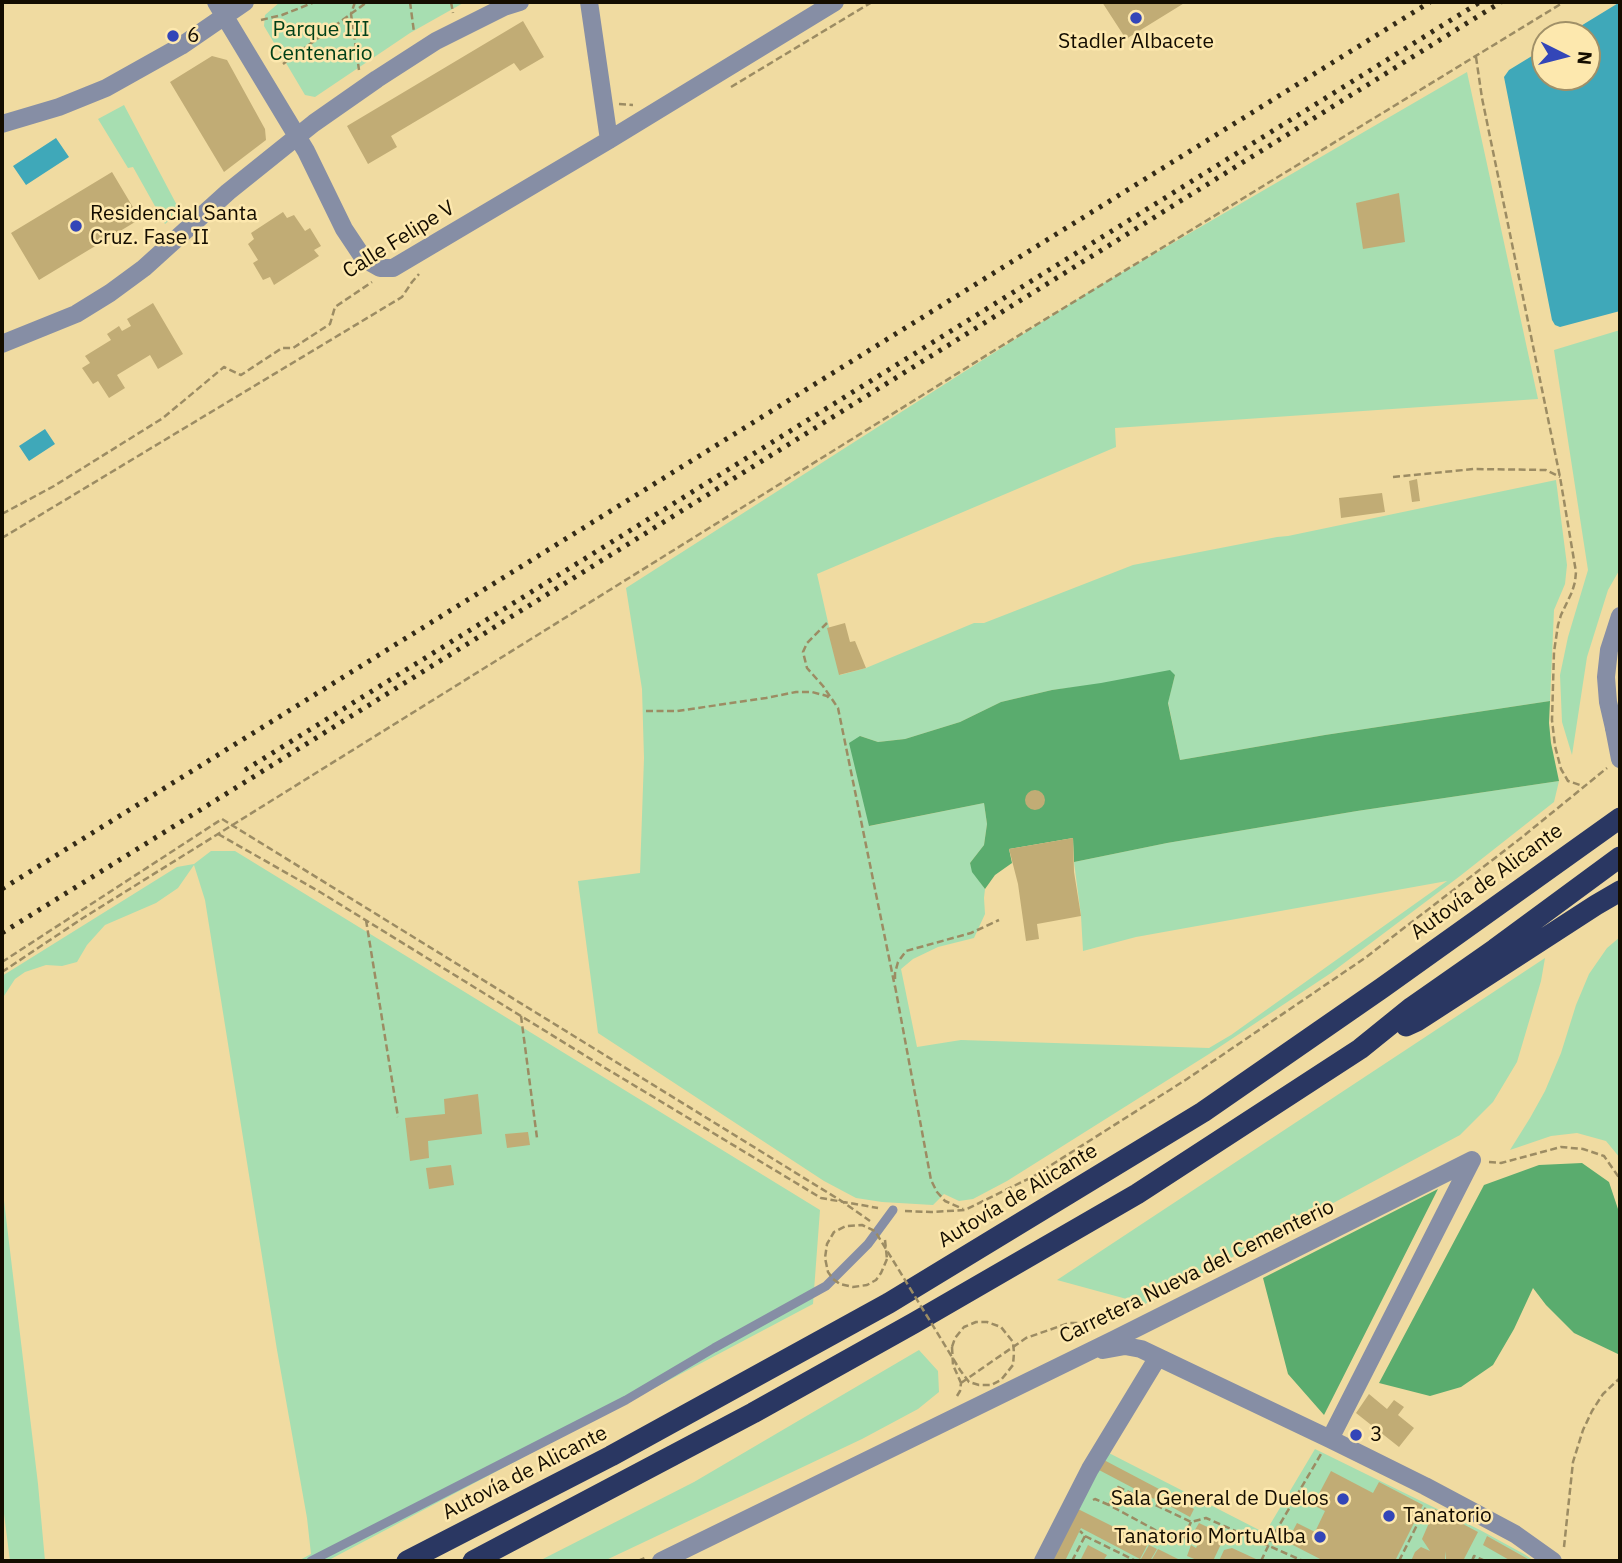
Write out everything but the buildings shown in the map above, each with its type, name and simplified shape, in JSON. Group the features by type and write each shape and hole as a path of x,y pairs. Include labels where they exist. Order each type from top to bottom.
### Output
{"highway":[{"name":"Autovía de Alicante","path":"407,1561 611,1456 889,1303 1203,1112 1620,818"},
{"path":"473,1561 753,1413 1137,1194 1360,1049 1412,1007 1620,857"},
{"path":"1360,1049 1417,1021 1620,891"}],"street":[{"path":"2,124 58,107 106,88 181,46 220,9 245,2"},
{"path":"2,344 76,314 110,293 144,268 229,192 314,123 436,41 504,7 520,2"},
{"path":"589,2 609,140"},
{"name":"Calle Felipe V","path":"393,268 835,2"},
{"path":"220,9 298,137 344,229 364,259 380,268 393,268"},
{"path":"1616,762 1606,677 1609,649 1620,616"},
{"path":"1330,1439 1472,1160"},
{"name":"Carretera Nueva del Cementerio","path":"661,1561 1113,1340 1472,1160"},
{"path":"1092,1349 1125,1346 1142,1349 1434,1490 1558,1555"},
{"path":"1043,1561 1090,1469 1157,1357"}],"lane":[{"path":"311,1561 626,1400 826,1286 868,1244 892,1210"}],"path":[{"path":"261,20 316,2"},
{"path":"355,2 351,14 359,70"},
{"path":"283,64 366,2"},
{"path":"410,2 414,32"},
{"path":"451,2 453,13"},
{"path":"721,93 872,2"},
{"path":"2,972 232,825 995,350 1564,2"},
{"path":"1476,56 1482,98 1560,477 1576,572 1572,592 1558,625 1554,652 1552,720 1561,769 1568,782 1583,786"},
{"path":"617,104 636,105 647,117"},
{"name":"Calle Felipe V","path":"2,514 54,486 163,418 224,367 241,374 282,348 293,348 330,324 335,307 393,268"},
{"path":"2,538 402,297 421,272"},
{"path":"1393,477 1474,469 1546,470 1560,477"},
{"path":"827,623 807,642 803,652 807,668 838,708 931,1180 945,1201 965,1210"},
{"path":"646,711 677,711 796,692 827,696 838,708"},
{"path":"218,834 320,892 821,1198 892,1210 931,1212 965,1210 1034,1176 1187,1080 1365,958 1616,762"},
{"path":"2,962 222,819 842,1202"},
{"path":"366,920 398,1117"},
{"path":"895,987 898,962 906,951 971,933 999,920"},
{"path":"521,1016 537,1138"},
{"path":"1472,1160 1501,1163 1561,1147 1583,1149 1604,1156 1620,1180"},
{"path":"887,1259 876,1280 867,1285 853,1287 833,1279 828,1272 825,1258 827,1244 834,1232 846,1226 862,1225 875,1231 960,1370 969,1381 979,1385 991,1385 1001,1380 1013,1365 1014,1353 1013,1342 1001,1327 987,1322 976,1322 964,1327 952,1347 953,1365 961,1382 1026,1338 1069,1323 1101,1323 1113,1340"},
{"path":"1558,1555 1573,1462 1583,1430 1603,1394 1620,1378"},
{"path":"1261,1561 1330,1439"},
{"path":"1109,1505 1118,1487 1191,1522 1206,1518 1303,1561"},
{"path":"1399,1561 1434,1490"},
{"path":"1090,1507 1095,1499 1181,1544 1191,1522"},
{"path":"1080,1531 1136,1561"},
{"path":"1072,1561 1086,1536"},
{"path":"1472,1561 1474,1556 1486,1561"}],"green space":[{"name":"Parque III Centenario","path":"280,2 465,2 410,33 315,97 305,95 264,26 265,15"},
{"path":"1467,72 1538,399 1115,428 1116,447 817,574 840,675 866,668 974,623 984,623 1133,565 1288,536 1556,480 1567,565 1565,584 1554,610 1550,701 1180,760 1168,702 1175,675 1052,690 1001,702 960,722 905,739 878,742 860,736 870,826 984,803 987,824 984,845 970,863 985,889 985,914 974,938 938,947 913,959 901,969 917,1047 961,1040 1209,1048 1447,881 1136,937 1083,951 1074,862 1167,843 1357,811 1559,781 1554,802 1331,973 1209,1054 1007,1181 973,1199 959,1201 944,1194 933,1205 856,1198 824,1181 598,1033 578,881 640,873 644,758 642,689 626,588 1092,290"},
{"path":"124,105 180,211 165,224 133,167 128,168 98,119"},
{"path":"1620,330 1620,569 1608,590 1587,657 1572,755 1562,722 1560,675 1588,570 1554,350"},
{"path":"1170,670 1175,675 1168,703 1180,760 1550,701 1551,743 1559,781 1357,811 1167,843 1074,862 1073,838 1009,849 1012,863 995,875 985,889 972,872 970,863 984,845 987,824 984,803 869,826 849,743 860,736 878,742 905,739 960,722 1001,702 1052,690"},
{"path":"211,851 235,851 820,1210 813,1304 327,1561 298,1561 311,1554 307,1518 277,1350 205,900 194,865 178,888 156,903 105,925 87,945 77,962 62,966 46,965 25,972 15,979 2,999 2,976 177,867 194,864"},
{"path":"1620,937 1620,1158 1606,1141 1577,1133 1551,1136 1510,1150 1545,1091 1589,974 1607,948"},
{"path":"1545,958 1541,981 1517,1062 1493,1102 1460,1135 1145,1304 1057,1280"},
{"path":"1582,1163 1609,1182 1620,1215 1620,1355 1574,1333 1533,1288 1493,1365 1461,1387 1430,1396 1379,1383 1484,1185 1539,1165"},
{"path":"2,1184 45,1561 10,1561 2,1498"},
{"path":"1438,1189 1324,1415 1288,1374 1263,1278"},
{"path":"919,1350 938,1371 939,1392 918,1409 862,1439 604,1561 539,1561 694,1482"},
{"path":"1315,1449 1480,1530 1534,1561 1051,1561 1107,1452 1265,1533"}],"water":[{"path":"1620,2 1620,311 1560,327 1552,320 1504,77 1509,70 1531,57 1531,91 1601,91 1601,21 1589,21"},
{"path":"56,138 69,157 26,185 13,166"},
{"path":"45,429 55,444 29,461 19,446"}],"railway":[{"path":"2,889 1430,2"},
{"path":"245,770 1480,2"},
{"path":"2,933 1501,2"}],"place":[{"name":"Stadler Albacete","path":"1136,18"},
{"name":"6","path":"173,36"},
{"name":"Residencial Santa Cruz. Fase II","path":"76,226"},
{"name":"3","path":"1356,1435"},
{"name":"Sala General de Duelos","path":"1343,1499"},
{"name":"Tanatorio","path":"1389,1516"},
{"name":"Tanatorio MortuAlba","path":"1320,1537"}]}
